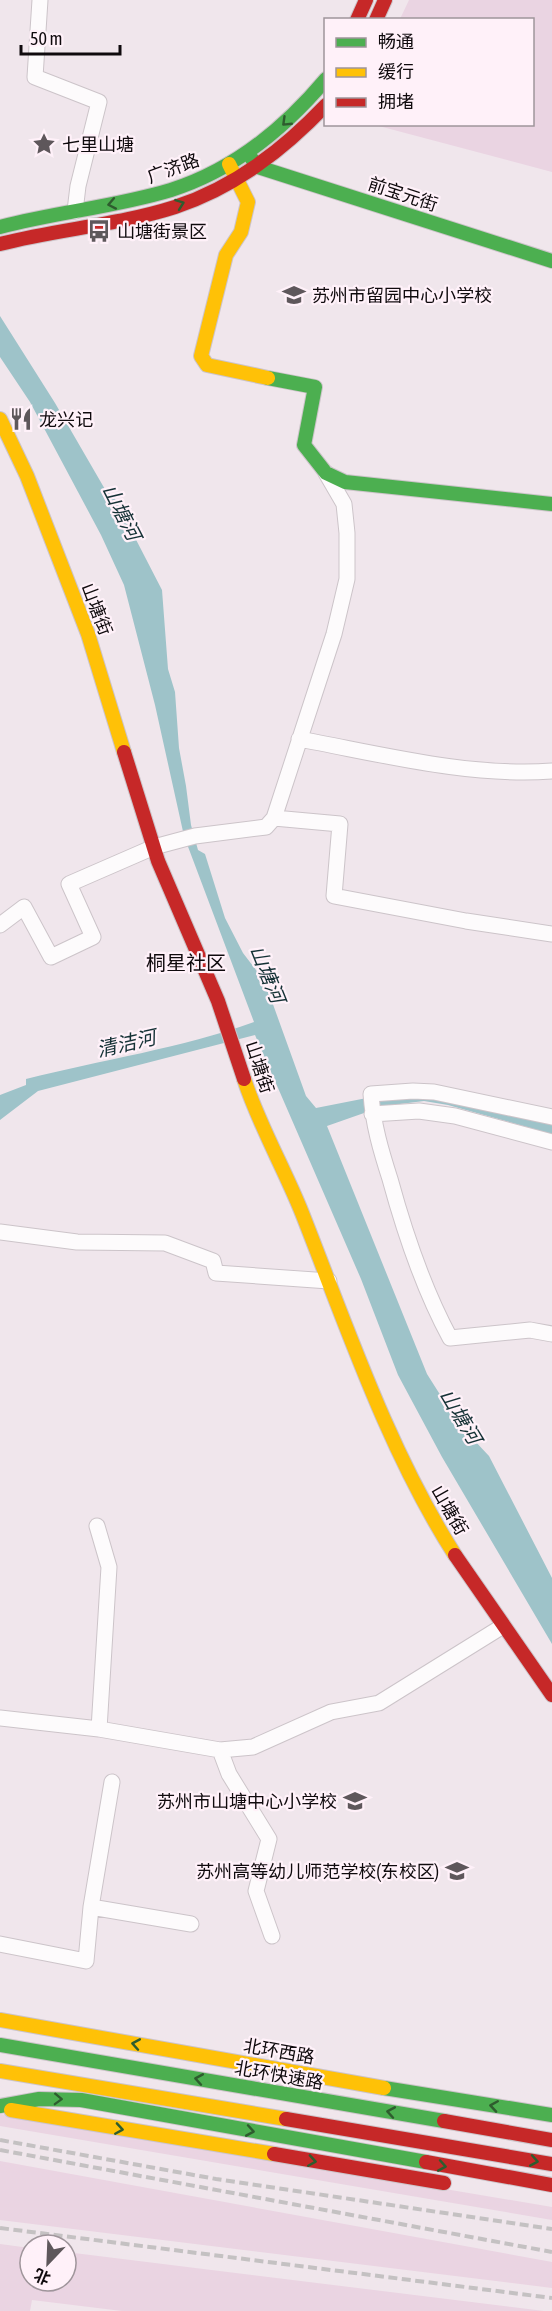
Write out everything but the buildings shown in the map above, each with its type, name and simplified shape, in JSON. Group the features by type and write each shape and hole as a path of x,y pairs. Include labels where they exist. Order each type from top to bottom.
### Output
{"main road":[{"path":"358,18 366,0"},
{"path":"377,18 385,0"},
{"name":"广济路","path":"0,227 152,196 193,182 248,154 287,121 324,81"},
{"name":"广济路","path":"0,244 156,212 206,194 258,167 291,141 324,107"},
{"path":"248,154 258,167"},
{"path":"229,164 248,202 241,232 226,255 201,356 207,365 315,387 304,445 326,473 345,482 552,504"},
{"name":"前宝元街","path":"258,167 552,261"},
{"name":"山塘街","path":"0,419 27,476 88,634 154,847 228,1028 252,1103 300,1208 371,1389 433,1520 552,1695"},
{"name":"北环西路","path":"0,2020 489,2106 552,2115"},
{"name":"北环快速路","path":"0,2045 552,2140"},
{"path":"0,2071 552,2164"},
{"path":"0,2106 39,2099 81,2100 552,2185"},
{"path":"0,2106 27,2114 463,2186"}],"street":[{"path":"40,0 35,77 99,102 78,186 75,211"},
{"path":"0,925 24,907 51,957 93,938 69,884 154,847 195,836 266,827 274,818 334,634 347,579 347,533 344,504 326,473"},
{"path":"299,739 446,765 527,773 552,771"},
{"path":"274,818 340,824 334,896 455,920 552,934"},
{"path":"552,1117 434,1092 413,1090 371,1094 372,1113 408,1242 450,1338 530,1330 552,1334"},
{"path":"372,1113 419,1111 455,1116 552,1142"},
{"path":"0,1233 77,1242 165,1243 213,1260 216,1272 329,1281"},
{"path":"97,1526 109,1567 99,1729"},
{"path":"0,1718 99,1729 220,1750 253,1747 331,1712 380,1703 503,1626"},
{"path":"220,1750 229,1774 269,1839 256,1891 272,1936"},
{"path":"0,1944 86,1961 91,1907 112,1782"},
{"path":"91,1907 191,1924"}],"shaded area":[{"path":"409,0 552,0 552,172 379,126 534,126 534,18 400,18"},
{"path":"0,2114 552,2207 552,2220 0,2126"},
{"path":"0,2161 552,2262 552,2288 0,2220"},
{"path":"0,2244 18,2246 18,2293 78,2293 78,2253 544,2311 122,2311 32,2300 30,2311 0,2311"}],"water":[{"path":"0,316 55,403 106,491 114,497 162,590 168,669 175,692 179,748 191,825 198,850 205,854 225,918 243,953 259,974 270,996 306,1096 316,1108 382,1095 419,1094 552,1122 552,1134 448,1105 424,1101 384,1106 327,1126 427,1374 458,1423 489,1456 552,1578 552,1644 442,1457 398,1375 361,1279 255,1035 38,1091 0,1120 0,1095 26,1085 26,1079 199,1039 254,1022 184,836 155,705 124,585 101,535 30,402 0,357"}],"railway":[{"path":"0,2140 216,2179 552,2229"},
{"path":"0,2150 552,2252"},
{"path":"0,2228 552,2298"}],"traffic: fast":[{"path":"0,227 150,196 194,182 256,146 293,115 324,81"},
{"path":"252,159 258,167 552,261"},
{"path":"268,378 315,387 304,445 326,473 345,482 552,504"},
{"path":"0,2045 444,2121"},
{"path":"384,2088 552,2115"},
{"path":"0,2106 39,2099 81,2100 426,2162"}],"traffic: slow":[{"path":"229,164 248,202 241,232 226,255 201,356 207,365 268,378"},
{"path":"0,419 27,476 88,634 124,752"},
{"path":"244,1079 302,1213 389,1432 431,1515 455,1555"},
{"path":"0,2020 384,2088"},
{"path":"0,2071 286,2119"},
{"path":"11,2110 274,2154"}],"traffic: jam":[{"path":"358,18 366,0"},
{"path":"377,18 385,0"},
{"path":"0,244 154,213 197,199 238,178 275,152 324,107"},
{"path":"124,752 158,861 218,1001 244,1079"},
{"path":"455,1555 552,1695"},
{"path":"286,2119 552,2164"},
{"path":"444,2121 552,2140"},
{"path":"274,2154 444,2183"},
{"path":"426,2162 552,2185"}],"place":[{"name":"七里山塘","path":"44,144"},
{"name":"山塘街景区","path":"99,231"},
{"name":"苏州市留园中心小学校","path":"294,295"},
{"name":"龙兴记","path":"21,419"},
{"name":"苏州市山塘中心小学校","path":"355,1801"},
{"name":"苏州高等幼儿师范学校(东校区)","path":"457,1871"}],"district":[{"name":"桐星社区","path":"186,962"}],"water label":[{"name":"山塘河","path":"122,512"},
{"name":"山塘河","path":"268,974"},
{"name":"清洁河","path":"126,1043"},
{"name":"山塘河","path":"461,1416"}]}
